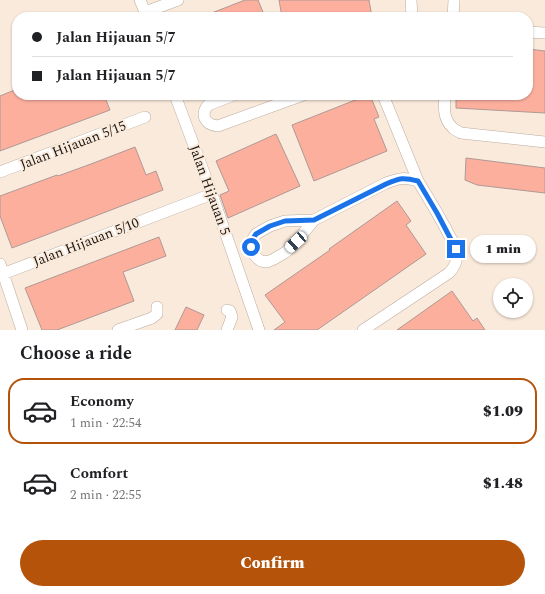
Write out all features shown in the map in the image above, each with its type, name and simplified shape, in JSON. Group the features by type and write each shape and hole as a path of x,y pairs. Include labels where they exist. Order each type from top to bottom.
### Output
{"street":[{"path":"140,0 145,12"},
{"path":"151,12 178,0"},
{"path":"411,0 412,12"},
{"path":"454,0 454,12"},
{"path":"533,32 545,33"},
{"name":"Jalan Hijauan 5","path":"177,100 212,194 259,330"},
{"path":"221,100 208,105 205,108 204,118 208,123 214,126 218,126 278,100"},
{"path":"363,330 449,274 456,263 457,256 456,249 418,181 384,100"},
{"path":"444,100 445,115 452,127 461,133 545,142"},
{"name":"Jalan Hijauan 5/15","path":"0,172 145,118"},
{"path":"314,220 285,221 270,226 256,234 252,240 252,252 261,261 267,262 286,252 314,220 396,180 404,178 418,181"},
{"name":"Jalan Hijauan 5/10","path":"1,271 169,211 212,194"},
{"path":"1,271 22,330"},
{"path":"118,330 152,318 157,314 157,307"},
{"path":"227,310 230,311 232,317 227,330"}],"building":[{"path":"245,0 258,0 263,12 214,12"},
{"path":"279,0 369,0 371,12 281,12"},
{"path":"533,50 545,51 545,113 456,108 456,100 533,100"},
{"path":"12,91 12,100 106,100 110,110 0,151 0,96"},
{"path":"355,100 372,100 379,117 374,119 387,151 314,181 292,125"},
{"path":"276,134 300,186 228,218 220,195 229,191 216,161"},
{"path":"135,147 146,175 156,171 163,190 12,248 0,216 0,196"},
{"path":"466,158 545,168 545,193 477,185 465,180"},
{"path":"397,201 411,221 406,225 426,254 317,330 274,330 285,322 265,295"},
{"path":"159,237 166,256 123,272 134,301 57,330 42,330 25,288"},
{"path":"452,291 473,321 477,318 485,330 397,330"},
{"path":"186,307 204,315 197,330 175,330"}],"route":[{"path":"251,247 252,240 256,234 270,226 285,221 314,220 386,184 404,178 418,181 456,249"}]}
